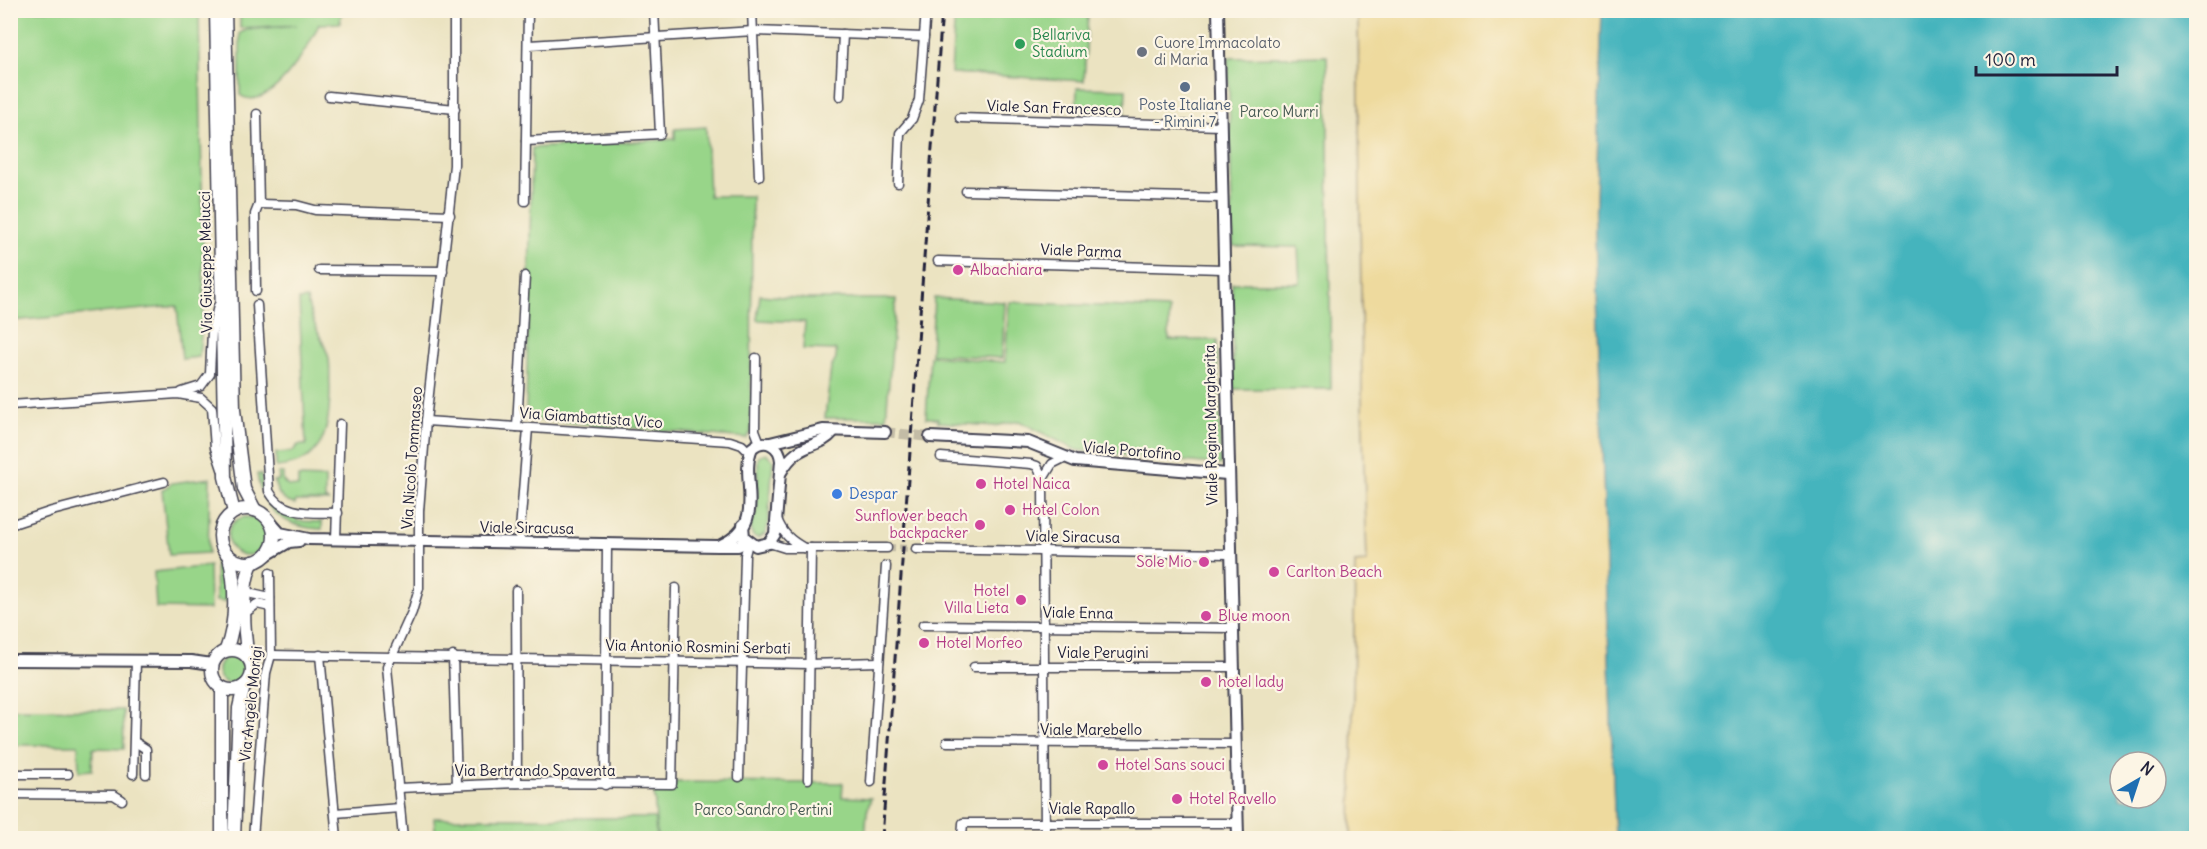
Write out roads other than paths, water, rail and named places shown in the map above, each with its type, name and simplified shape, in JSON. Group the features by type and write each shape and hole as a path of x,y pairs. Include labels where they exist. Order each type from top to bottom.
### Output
{"main road":[{"name":"Via Giuseppe Melucci","path":"216,10 225,477 227,494 234,512"},
{"name":"Via Giuseppe Melucci","path":"225,10 234,410 244,489 255,510"},
{"path":"244,509 255,510 265,516 272,525 274,542 265,556 253,562 243,563 229,556 222,547 220,536 225,520 234,512 244,509"},
{"path":"226,650 233,627 232,570 229,556"},
{"path":"234,838 239,708 244,686 252,673 245,640 245,613 248,570 253,562"},
{"path":"244,686 234,690 222,688 214,681 212,664 217,655 226,650 241,652 248,658"},
{"path":"222,688 222,838"}],"street":[{"name":"Via Nicolò Tommaseo","path":"403,838 387,667 419,588 421,540 419,511 426,421 450,215 454,109 454,10"},
{"path":"525,201 528,10"},
{"path":"525,141 660,134 654,10"},
{"path":"752,10 759,176"},
{"path":"898,183 900,133 912,119 919,100 926,10"},
{"name":"Viale Regina Margherita","path":"1218,10 1227,474 1238,838"},
{"path":"528,45 754,31 924,37"},
{"path":"840,96 843,34"},
{"path":"329,96 454,109"},
{"path":"256,291 255,214 259,204 257,114"},
{"name":"Viale San Francesco","path":"960,118 1220,126"},
{"path":"966,191 1221,198"},
{"path":"259,204 296,205 315,210 450,215"},
{"name":"Viale Parma","path":"938,261 1223,269"},
{"path":"319,270 443,271"},
{"path":"517,427 525,276"},
{"path":"178,394 207,382 210,374 213,331 221,294"},
{"path":"257,305 269,491 279,505 290,510 338,513"},
{"path":"756,358 755,430 765,443 781,456 775,534 769,543 785,548 887,548"},
{"path":"10,405 178,394 201,398 212,408 215,448 225,477"},
{"name":"Via Giambattista Vico","path":"426,421 730,441 742,445 750,453"},
{"path":"336,539 340,424"},
{"path":"519,543 528,428"},
{"path":"739,777 745,555 750,543 742,532 750,506 750,453 765,443 823,430 885,432"},
{"path":"780,474 800,449 828,438 833,432"},
{"name":"Viale Portofino","path":"930,437 1028,442 1041,445 1064,458 1096,464 1227,474"},
{"path":"940,457 1031,464 1041,472 1043,479 1045,838"},
{"path":"1043,479 1052,464 1064,458"},
{"path":"10,525 52,511 164,482"},
{"path":"777,518 782,532 808,548"},
{"name":"Viale Siracusa","path":"272,525 280,533 309,539"},
{"path":"718,546 735,536 743,525"},
{"name":"Viale Siracusa","path":"265,556 289,542 309,539 718,546 769,543"},
{"path":"605,785 606,545"},
{"path":"808,548 808,779"},
{"name":"Viale Siracusa","path":"916,549 1230,554"},
{"path":"871,782 886,566"},
{"name":"Via Angelo Morigi","path":"253,838 266,673 271,655 270,573"},
{"path":"673,662 676,588"},
{"path":"246,589 270,602"},
{"path":"516,590 517,783"},
{"path":"245,613 257,604 270,602"},
{"name":"Viale Enna","path":"923,625 1232,628"},
{"name":"Via Antonio Rosmini Serbati","path":"271,655 516,657 607,661 809,664 879,662"},
{"path":"320,655 337,838"},
{"path":"453,656 457,784"},
{"path":"10,660 191,661 212,664"},
{"path":"133,774 136,661"},
{"name":"Via Bertrando Spaventa","path":"398,788 517,783 672,784 673,662"},
{"name":"Viale Perugini","path":"974,667 1232,667"},
{"path":"135,742 146,749 146,774"},
{"name":"Viale Marebello","path":"947,742 1235,744"},
{"path":"10,774 68,774"},
{"path":"10,794 114,795 122,800"},
{"path":"334,813 400,808"},
{"name":"Viale Rapallo","path":"962,838 963,823 1237,823"}],"water":[{"path":"1602,11 2196,11 2196,838 1615,838 1595,231"}],"tunnel":[{"path":"885,432 930,437"},
{"path":"887,548 916,549"}],"railway":[{"path":"882,838 942,10"}],"place":[{"name":"Bellariva Stadium","path":"1020,44"},
{"name":"Cuore Immacolato di Maria","path":"1142,52"},
{"name":"Poste Italiane - Rimini 7","path":"1185,87"},
{"name":"Albachiara","path":"958,270"},
{"name":"Hotel Naica","path":"981,484"},
{"name":"Despar","path":"837,494"},
{"name":"Hotel Colon","path":"1010,510"},
{"name":"Sunflower beach backpacker","path":"980,525"},
{"name":"Sole Mio","path":"1204,562"},
{"name":"Carlton Beach","path":"1274,572"},
{"name":"Hotel Villa Lieta","path":"1021,600"},
{"name":"Blue moon","path":"1206,616"},
{"name":"Hotel Morfeo","path":"924,643"},
{"name":"hotel lady","path":"1206,682"},
{"name":"Hotel Sans souci","path":"1103,765"},
{"name":"Hotel Ravello","path":"1177,799"}],"park label":[{"name":"Parco Murri","path":"1279,112"},
{"name":"Parco Sandro Pertini","path":"763,810"}]}
